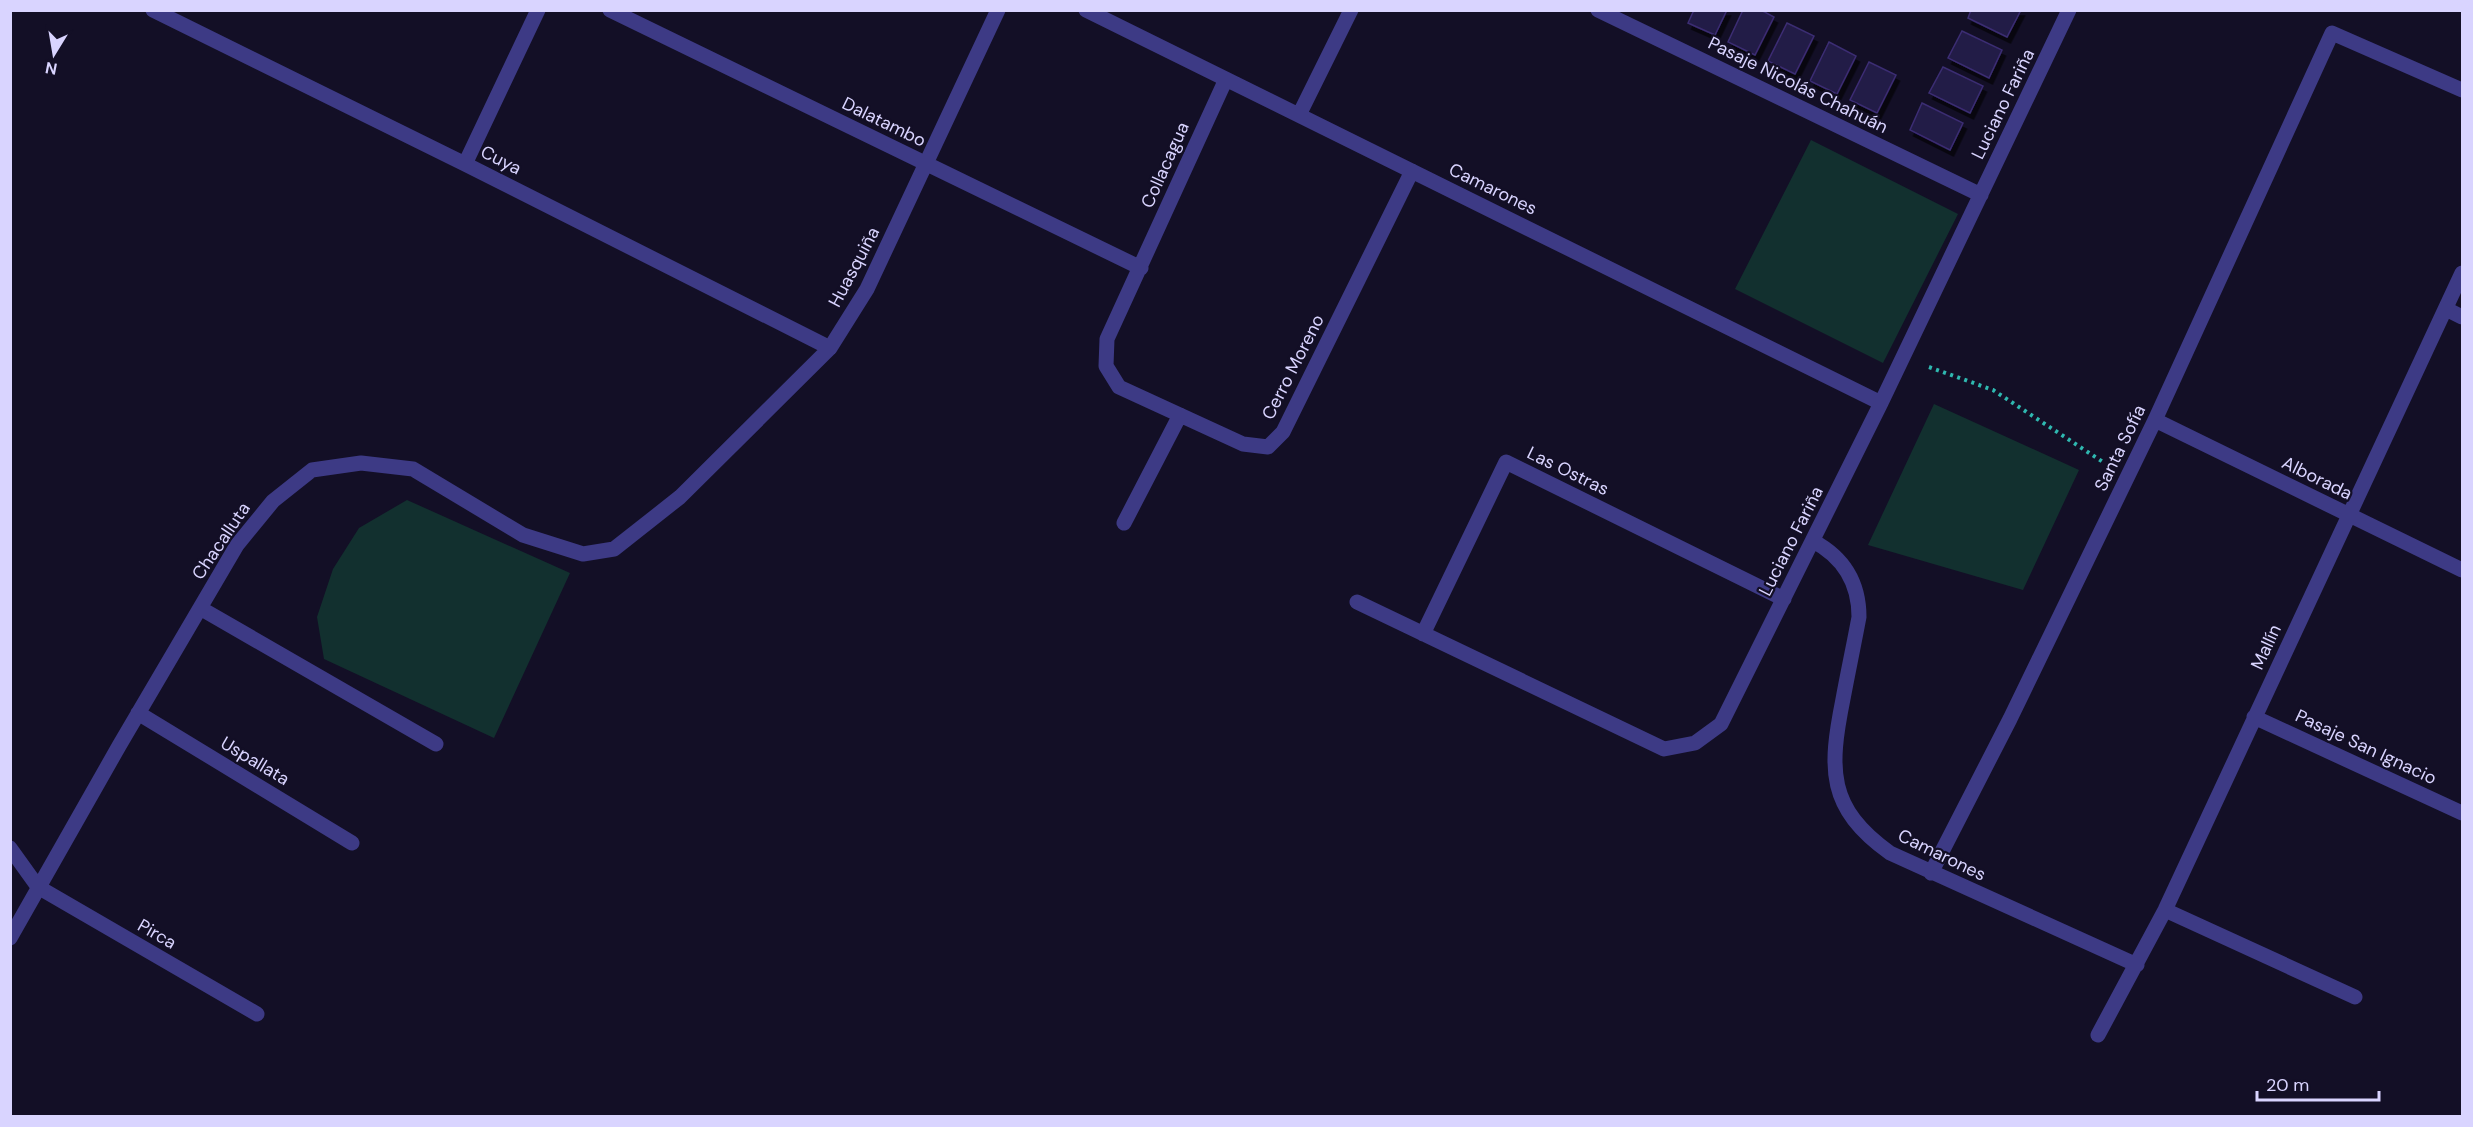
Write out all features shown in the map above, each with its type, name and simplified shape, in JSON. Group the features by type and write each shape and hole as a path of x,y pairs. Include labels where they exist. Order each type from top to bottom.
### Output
{"street":[{"name":"Cuya","path":"153,10 830,348"},
{"path":"465,164 538,10"},
{"name":"Dalatambo","path":"610,10 1141,268"},
{"name":"Huasquiña","path":"680,497 830,348 867,289 998,10"},
{"name":"Camarones","path":"1086,10 1111,16 1299,116 1881,403"},
{"path":"1299,116 1351,10"},
{"name":"Pasaje Nicolás Chahuán","path":"1598,10 1981,195"},
{"name":"Luciano Fariña","path":"1357,602 1664,749 1695,743 1721,724 1903,358 2070,10"},
{"name":"Santa Sofía","path":"1931,873 2010,719 2155,420 2331,33 2463,90"},
{"name":"Collacagua","path":"1180,415 1119,387 1106,366 1107,339 1226,79"},
{"name":"Cerro Moreno","path":"1180,415 1243,444 1268,447 1283,432 1412,171"},
{"name":"Mallín","path":"2098,1035 2165,910 2463,273"},
{"path":"2446,309 2463,317"},
{"path":"1124,523 1180,415"},
{"name":"Alborada","path":"2155,420 2463,570"},
{"name":"Las Ostras","path":"1423,634 1506,462 1784,599"},
{"name":"Chacalluta","path":"10,939 138,713 237,545 273,501 312,470 361,463 413,469 523,535 583,554 614,549 680,497"},
{"name":"Camarones","path":"1813,541 1828,549 1841,561 1851,576 1859,603 1859,617 1833,752 1835,776 1842,799 1854,820 1870,839 1890,854 2136,964"},
{"path":"200,608 436,744"},
{"name":"Uspallata","path":"138,713 352,843"},
{"name":"Pasaje San Ignacio","path":"2254,717 2463,813"},
{"path":"10,848 38,888"},
{"name":"Pirca","path":"38,888 257,1014"},
{"path":"2165,910 2355,997"}],"path":[{"path":"1903,358 1993,390 2127,478"}],"green space":[{"path":"1811,140 1958,214 1883,363 1735,289"},
{"path":"1934,404 2079,470 2023,590 1868,545"},
{"path":"407,500 570,573 494,738 324,659 317,617 333,569 359,528"}],"building":[{"path":"1694,10 1727,10 1715,35 1688,23"},
{"path":"1743,10 1761,10 1774,17 1755,55 1728,42"},
{"path":"1971,10 2021,10 2007,37 1968,18"},
{"path":"1787,23 1814,36 1795,74 1768,61"},
{"path":"1962,31 2002,50 1989,78 1948,58"},
{"path":"1829,42 1856,56 1837,94 1810,81"},
{"path":"1869,62 1896,75 1877,113 1850,100"},
{"path":"1943,67 1983,86 1970,113 1929,93"},
{"path":"1922,103 1963,123 1950,150 1910,130"}]}
